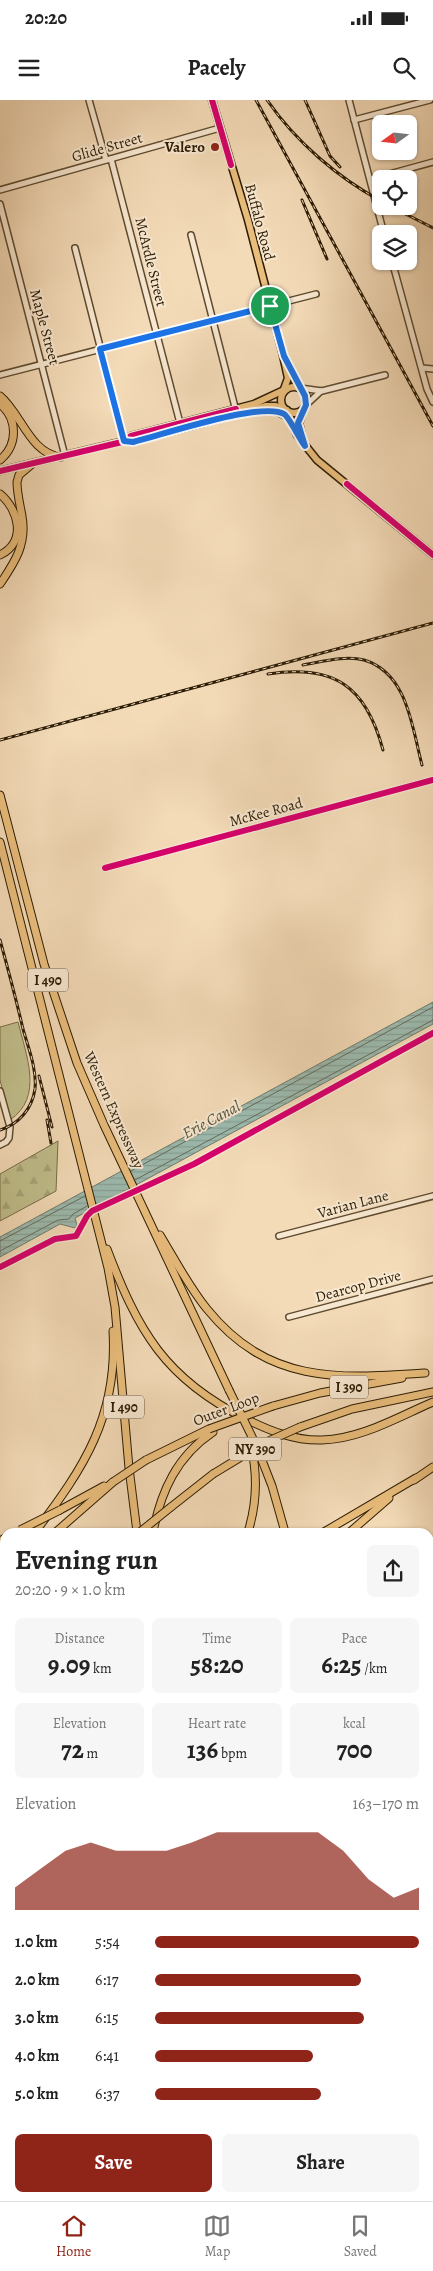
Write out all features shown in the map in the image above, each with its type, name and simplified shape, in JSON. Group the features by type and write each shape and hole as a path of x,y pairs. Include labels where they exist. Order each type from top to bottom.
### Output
{"highway":[{"path":"0,396 14,410 39,447 53,455 63,456"},
{"path":"0,404 10,414 14,430 11,446 0,460"},
{"path":"0,584 18,556 22,545 24,524 17,483 19,475 32,464"},
{"path":"0,494 13,511 18,526 14,542 0,555"},
{"name":"Western Expressway","path":"0,795 55,1000 86,1084 118,1157 229,1390 272,1486 284,1528"},
{"name":"I 490","path":"0,842 98,1222 110,1281 117,1324 129,1468 138,1528"},
{"path":"139,1200 206,1308 237,1341 253,1352 289,1368 311,1372 347,1376 429,1372"},
{"path":"98,1222 125,1296 141,1327 159,1353 180,1375 205,1395 231,1412 265,1429 290,1437 323,1440 356,1434 433,1402"},
{"path":"38,1528 60,1500 87,1456 99,1434 106,1411 114,1357 110,1281"},
{"name":"Outer Loop","path":"61,1528 113,1482 146,1460 211,1431 273,1406 320,1393 429,1372"},
{"name":"NY 390","path":"144,1528 213,1474 264,1443 300,1427 352,1409 433,1392"},
{"path":"154,1528 164,1490 173,1473 211,1431"},
{"path":"249,1528 257,1490 253,1445"},
{"path":"331,1528 433,1467"},
{"path":"354,1528 416,1478"},
{"path":"24,1528 113,1482"}],"main road":[{"name":"Buffalo Road","path":"212,100 245,211 282,351 288,378 284,390"},
{"name":"Buffalo Road","path":"282,351 300,388"},
{"path":"0,471 124,441 131,436 180,427 237,412 292,386 300,388 305,396 304,408 298,423 305,446"},
{"path":"284,390 283,401 296,435 323,466 433,555"},
{"path":"237,412 273,410 294,414 304,408"}],"street":[{"name":"McArdle Street","path":"90,100 157,335 180,427"},
{"path":"349,100 382,225"},
{"path":"354,120 430,100"},
{"name":"Glide Street","path":"0,190 220,128"},
{"path":"370,178 433,162"},
{"name":"Maple Street","path":"0,204 42,364 63,456"},
{"path":"191,234 237,412"},
{"path":"75,248 124,441"},
{"path":"395,270 433,402"},
{"path":"0,375 316,294"},
{"path":"422,368 433,368"},
{"path":"300,388 322,391 385,375"},
{"path":"304,408 322,391"},
{"name":"McKee Road","path":"105,868 433,780"},
{"path":"0,1091 10,1132 6,1142 0,1145"},
{"name":"Varian Lane","path":"279,1236 433,1196"},
{"name":"Dearcop Drive","path":"289,1317 433,1280"}],"green space":[{"path":"18,1022 28,1061 30,1088 27,1100 20,1111 10,1120 0,1080 0,1027"},
{"path":"58,1141 56,1191 0,1221 0,1174"}],"water":[{"path":"433,1002 433,1024 75,1218 77,1225 75,1228 60,1224 0,1257 0,1237"}],"railway":[{"path":"256,100 433,426"},
{"path":"267,100 291,130 318,157 333,170 372,195"},
{"path":"305,100 330,156 340,167"},
{"path":"302,200 327,259"},
{"path":"408,215 433,228"},
{"path":"0,740 433,623"},
{"path":"303,665 349,658 364,660 379,667 399,689 406,704 422,765"},
{"path":"268,674 311,673 329,677 344,684 357,695 367,710 376,728 383,750"},
{"path":"0,940 35,1074 35,1089 28,1109 19,1120 0,1130"},
{"path":"39,1076 52,1127"},
{"path":"47,1120 51,1143"}],"cycle path":[{"path":"212,100 231,165"},
{"path":"124,441 131,436 236,409"},
{"path":"0,471 122,442"},
{"path":"347,484 433,555"},
{"path":"105,868 433,780"},
{"path":"0,1267 55,1239 76,1236 87,1216 92,1211 194,1164 433,1033"}],"place":[{"name":"Valero","path":"215,147"}],"route":[{"path":"270,306 282,351 299,388 305,396 306,405 298,423 305,446 296,435 288,418 284,414 273,410 253,411 129,443 124,441 100,349 270,306"}],"water label":[{"name":"Erie Canal","path":"211,1119"}]}
